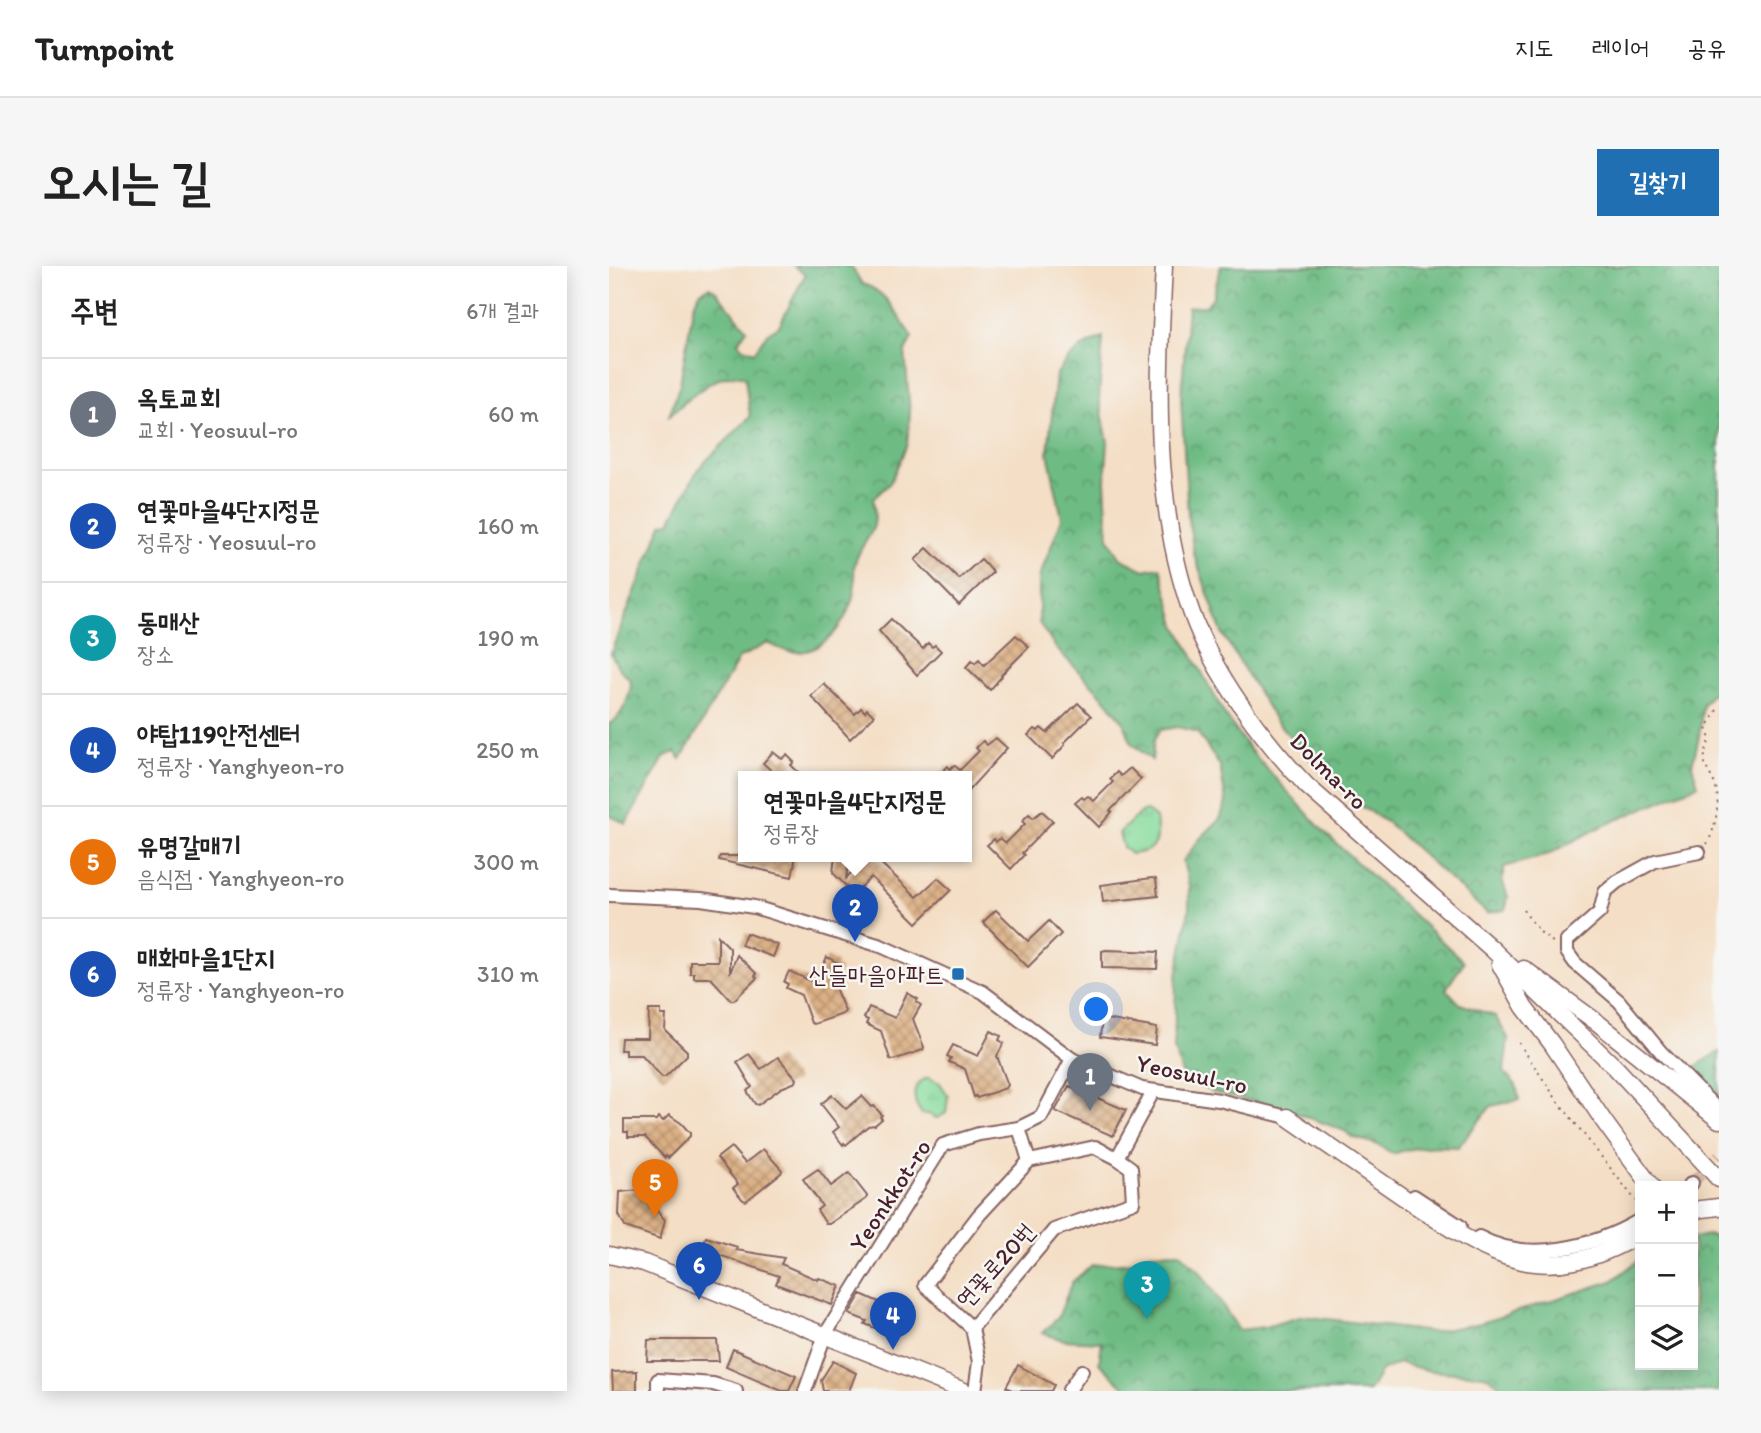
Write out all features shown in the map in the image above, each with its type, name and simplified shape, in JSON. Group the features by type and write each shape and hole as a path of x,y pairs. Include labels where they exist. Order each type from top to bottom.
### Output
{"main road":[{"name":"Dolma-ro","path":"1164,266 1159,427 1165,492 1172,546 1193,616 1211,656 1257,727 1299,778 1492,949 1616,1068 1719,1179"},
{"path":"1492,949 1543,982 1598,1023 1719,1120"},
{"path":"1492,949 1524,1007 1647,1181"},
{"path":"1287,1117 1466,1241 1501,1257 1540,1265 1580,1261 1635,1236"},
{"path":"1698,1209 1719,1207"},
{"path":"609,1255 644,1264 964,1391"}],"street":[{"path":"1699,852 1655,861 1617,882 1605,892 1600,912 1567,941 1567,952 1575,963 1619,1001 1661,1052 1719,1111"},
{"name":"Yeosuul-ro","path":"609,895 701,899 754,907 881,946 983,992 1072,1059 1153,1092 1219,1100 1287,1117 1353,1155 1482,1240 1535,1251 1555,1250 1594,1240 1635,1222"},
{"name":"Yeonkkot-ro","path":"805,1391 825,1335 943,1145 979,1134 1019,1128 1041,1117 1072,1059"},
{"path":"1019,1128 1029,1161 1095,1147 1117,1158 1153,1092"},
{"name":"연꽃로20번","path":"1029,1161 979,1215 925,1285 972,1328 1054,1230 1133,1202 1131,1168 1117,1158"},
{"path":"972,1328 979,1362 975,1391"},
{"path":"1070,1391 1082,1371"},
{"path":"658,1391 658,1380 736,1391"}],"path":[{"path":"1699,852 1708,843 1717,815 1717,791 1705,769 1706,750 1710,740 1707,728 1719,706"},
{"path":"1523,910 1540,932 1567,952"},
{"path":"1519,1043 1557,1100 1635,1200"}],"green space":[{"path":"794,266 851,266 862,284 878,292 897,313 912,337 905,352 910,414 907,445 890,483 873,499 875,521 855,563 853,596 836,631 817,647 806,651 790,652 768,643 739,658 681,759 675,752 665,756 626,824 609,815 609,724 625,706 631,681 618,667 611,654 662,524 670,522 698,469 750,417 745,377 735,375 724,377 704,387 669,416 680,384 693,307 700,292 709,287 715,290 747,329 738,342 742,347 754,352 768,333 779,326 805,275"},
{"path":"1221,266 1719,266 1719,686 1703,704 1692,765 1698,785 1598,828 1547,855 1504,867 1502,880 1508,897 1505,910 1487,913 1389,824 1359,805 1323,773 1275,720 1222,633 1194,554 1188,515 1181,399 1188,307 1206,306 1213,297"},
{"path":"1103,337 1099,398 1108,442 1105,481 1108,537 1120,558 1144,570 1160,567 1176,625 1225,715 1250,750 1323,831 1464,962 1446,989 1460,1004 1495,1016 1508,1038 1504,1072 1516,1085 1519,1100 1491,1106 1458,1147 1425,1147 1393,1154 1379,1145 1352,1137 1345,1131 1302,1115 1275,1106 1211,1092 1183,1076 1174,1049 1176,981 1189,910 1189,886 1183,861 1220,819 1226,802 1220,766 1197,732 1178,727 1160,730 1154,740 1152,760 1132,744 1123,721 1056,648 1039,623 1039,578 1062,518 1048,453 1056,375 1082,347"},
{"path":"1147,811 1156,818 1157,840 1147,851 1131,854 1123,847 1119,833 1141,812"},
{"path":"1719,1052 1719,1099 1697,1081 1693,1068"},
{"path":"928,1078 940,1083 948,1096 946,1113 937,1118 922,1114 916,1104 916,1088 922,1080"},
{"path":"1708,1235 1719,1238 1719,1391 1501,1391 1500,1385 1484,1375 1430,1371 1399,1363 1381,1371 1369,1391 1129,1391 1099,1363 1102,1342 1064,1340 1042,1333 1058,1318 1072,1282 1092,1265 1134,1262 1152,1253 1180,1252 1200,1272 1239,1330 1265,1327 1303,1316 1432,1332 1481,1323 1612,1281 1635,1263 1635,1370 1698,1370 1698,1237"}],"building":[{"path":"927,548 959,579 981,559 993,572 959,605 915,560"},
{"path":"891,619 923,649 928,643 941,651 917,675 879,631"},
{"path":"1016,635 1029,647 990,690 966,667 972,660 975,663 979,659 984,665"},
{"path":"824,684 855,714 861,708 865,712 867,709 874,716 850,739 811,696"},
{"path":"1078,703 1091,716 1052,759 1028,735 1041,728 1047,733"},
{"path":"996,738 1007,748 972,786 972,771 943,771 954,765 960,770 979,751 976,748 983,741 987,745"},
{"path":"773,752 782,759 787,755 794,762 791,765 797,771 772,771 763,763"},
{"path":"1130,768 1141,779 1110,811 1112,812 1099,827 1075,803 1088,796 1094,801 1113,782 1110,779 1117,772 1121,776"},
{"path":"1042,811 1053,821 1022,853 1024,855 1011,869 987,845 1000,838 1006,843 1025,824 1022,821 1029,814 1033,818"},
{"path":"720,856 738,856 738,862 795,862 792,877 719,860"},
{"path":"834,862 849,862 846,878 862,862 879,862 917,897 938,878 951,890 917,923 871,877 854,894 833,873"},
{"path":"1156,879 1158,896 1103,902 1101,885"},
{"path":"996,910 1028,941 1049,921 1061,934 1028,967 983,922"},
{"path":"746,933 778,945 773,957 741,945"},
{"path":"718,936 730,948 730,973 737,955 757,974 757,978 734,1000 711,978 694,978 694,973 690,973 690,961 718,961"},
{"path":"1102,951 1158,952 1157,969 1102,968"},
{"path":"827,957 838,963 836,967 841,969 833,983 845,1011 814,1024 811,1023 801,995 786,988 788,984 784,982 789,971 815,983"},
{"path":"907,993 918,999 916,1002 921,1005 913,1019 924,1047 923,1050 893,1060 890,1059 881,1031 866,1024 868,1020 864,1018 869,1007 895,1018"},
{"path":"649,1010 661,1010 661,1015 666,1015 665,1030 687,1051 687,1055 665,1077 642,1055 625,1055 625,1050 620,1050 621,1038 648,1038"},
{"path":"1102,1020 1157,1028 1155,1045 1100,1037"},
{"path":"991,1031 1001,1036 999,1040 1004,1043 997,1056 1008,1085 977,1098 974,1097 965,1069 949,1062 951,1058 947,1056 953,1045 978,1056"},
{"path":"749,1054 761,1069 778,1057 797,1079 796,1082 781,1088 758,1105 755,1104 747,1091 752,1087 737,1062"},
{"path":"1069,1086 1126,1110 1113,1136 1055,1111"},
{"path":"832,1095 846,1109 862,1096 882,1115 882,1119 843,1145 833,1132 839,1127 821,1104"},
{"path":"669,1115 681,1123 690,1136 668,1158 645,1137 628,1137 628,1132 624,1132 624,1120 657,1120 659,1117 663,1121"},
{"path":"731,1147 745,1163 763,1149 782,1170 781,1173 746,1201 743,1200 733,1188 738,1184 717,1158"},
{"path":"818,1169 831,1186 849,1173 867,1196 866,1199 826,1224 817,1210 822,1206 803,1179"},
{"path":"640,1190 665,1220 660,1239 625,1227 619,1215 620,1192"},
{"path":"706,1237 737,1247 736,1250 784,1258 781,1264 840,1286 832,1305 776,1284 779,1276 702,1249"},
{"path":"861,1294 899,1311 890,1334 849,1314"},
{"path":"648,1340 717,1340 719,1361 647,1361"},
{"path":"733,1349 796,1376 789,1391 782,1391 726,1367"},
{"path":"833,1361 856,1373 849,1391 823,1391 821,1380"},
{"path":"1018,1365 1054,1385 1051,1391 1014,1391 1006,1387"},
{"path":"637,1371 637,1391 613,1391 612,1372"}],"tunnel":[{"path":"1694,1181 1719,1156"}],"place":[{"name":"연꽃마을4단지정문","path":"855,942"},
{"name":"산들마을아파트","path":"958,974"},
{"name":"옥토교회","path":"1090,1111"},
{"name":"유명갈매기","path":"655,1217"},
{"name":"매화마을1단지","path":"699,1300"},
{"name":"동매산","path":"1147,1319"},
{"name":"야탑119안전센터","path":"893,1350"}]}
